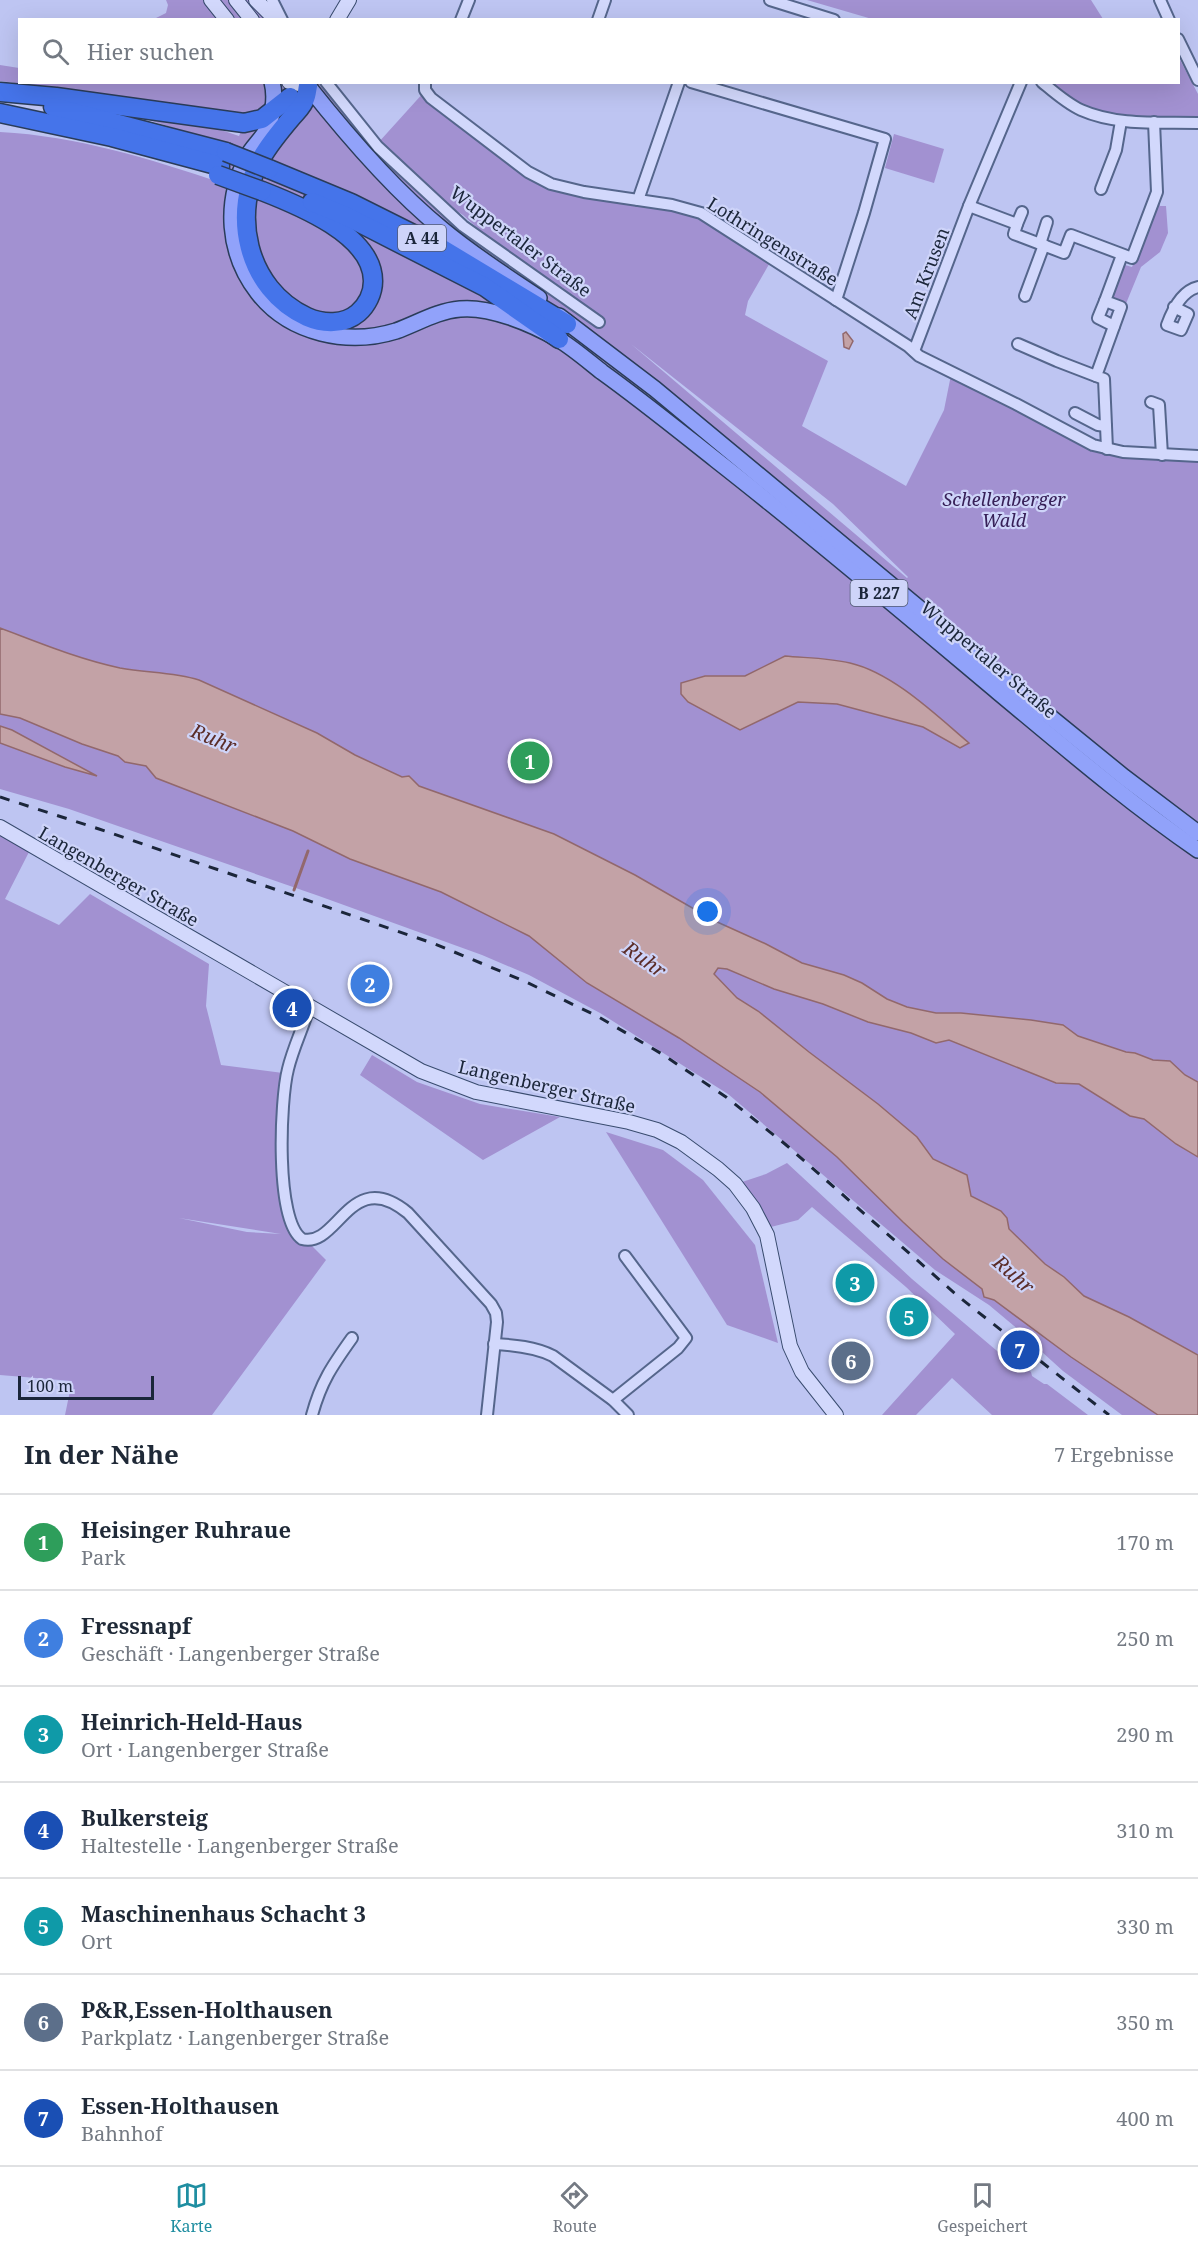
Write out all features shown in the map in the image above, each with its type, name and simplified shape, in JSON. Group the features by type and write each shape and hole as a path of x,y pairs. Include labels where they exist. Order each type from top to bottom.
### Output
{"highway":[{"path":"0,92 56,97 238,122 262,119 269,121 303,85"},
{"path":"265,181 296,204 333,225 363,252 370,263 373,278 372,290 368,301 357,315 335,323 324,322 301,314 292,308 275,294 263,278 256,266 245,231 246,200 255,171 270,144 305,99 303,85"},
{"name":"A 44","path":"0,97 65,110 265,181 351,203 439,247 563,332"},
{"name":"A 44","path":"0,113 54,123 221,165"}],"main road":[{"path":"211,0 225,18"},
{"path":"236,0 250,18"},
{"path":"256,0 274,18"},
{"path":"338,18 349,0"},
{"path":"272,84 274,102 269,121 249,154 234,189 232,235 247,277 259,295 287,319 327,335 365,337 399,330 433,314 475,308 563,332"},
{"path":"303,85 415,205 473,253 544,301 563,332"},
{"name":"Wuppertaler Straße","path":"563,332 655,389 1049,716 1198,833"},
{"name":"Wuppertaler Straße","path":"563,332 1097,773 1198,850"},
{"name":"Langenberger Straße","path":"0,827 421,1071 476,1092 629,1122 657,1130 681,1142 735,1184 753,1208 767,1235 790,1347 802,1372 836,1415"}],"street":[{"path":"272,0 281,18"},
{"path":"462,18 469,0"},
{"path":"599,18 605,0"},
{"path":"770,0 828,18"},
{"path":"1160,0 1168,18"},
{"path":"1180,41 1198,80"},
{"name":"Lothringenstraße","path":"425,84 425,90 431,98 539,178 565,189 689,209 711,218 924,359 1071,434 1107,449 1198,456"},
{"path":"638,200 679,84"},
{"path":"698,84 885,139 836,300"},
{"name":"Am Krusen","path":"914,351 969,206 1020,84"},
{"path":"1045,84 1081,110 1121,121 1198,123"},
{"name":"Wuppertaler Straße","path":"303,85 378,147 463,226 599,322"},
{"path":"1101,189 1116,150 1121,121"},
{"path":"1022,212 1014,234 1064,253 1071,235 1132,258 1157,192 1154,122"},
{"path":"969,206 1017,224"},
{"path":"1025,296 1047,222"},
{"path":"1114,326 1098,318 1122,255"},
{"path":"1174,307 1191,289 1198,287"},
{"path":"1096,376 1121,307 1105,301"},
{"path":"1018,344 1057,362 1104,379 1107,449"},
{"path":"1151,402 1159,405 1162,454"},
{"path":"1075,413 1098,425 1107,426"},
{"path":"309,1008 288,1068 281,1107 283,1168 292,1227 302,1239 312,1240 352,1207 367,1199 381,1198 399,1206 491,1304 496,1313 488,1415"},
{"path":"613,1400 678,1348 686,1338 625,1256"},
{"path":"312,1415 324,1379 352,1338"},
{"path":"494,1344 515,1345 543,1351 553,1356 613,1400 628,1415"}],"green space":[{"path":"166,0 260,0 274,18 156,18 166,13 168,5"},
{"path":"807,0 1091,0 1102,18 869,18"},
{"path":"1180,60 1198,94 1198,119 1107,115 1073,101 1049,84 1180,84"},
{"path":"0,65 18,68 18,83 0,81"},
{"name":"Schellenberger Wald","path":"22,84 325,84 417,188 487,237 463,215 433,196 378,143 425,91 537,180 699,216 772,259 748,301 745,315 828,361 802,426 906,486 944,410 951,375 1092,446 1198,458 1198,1415 1122,1415 1063,1371 1039,1347 989,1305 935,1270 728,1094 600,1013 529,975 482,955 319,896 69,809 0,789 0,132 57,138 113,150 222,183 235,147 142,118 144,115 212,127 239,136 248,115","holes":["631,344 833,504 907,578"]},
{"path":"894,134 944,149 934,183 885,168"},
{"path":"1159,200 1160,206 1166,206 1168,233 1160,252 1141,267 1125,306 1111,300 1125,265 1132,267"},
{"path":"0,833 29,852 5,899 59,925 90,894 209,964 206,1006 221,1065 283,1073 284,1205 310,1244 326,1260 212,1415 65,1415 72,1381 0,1375","holes":["179,1218 281,1234 247,1232"]},
{"path":"372,1055 417,1082 480,1104 560,1117 483,1160 360,1075"},
{"path":"606,1132 663,1150 703,1180 755,1245 778,1343 727,1325"},
{"path":"787,1163 912,1279 1003,1356 1012,1356 1031,1372 1032,1376 1047,1384 1088,1415 992,1415 952,1378 916,1415 882,1415 955,1334 906,1287 812,1207 798,1220 767,1228 736,1184 766,1174"}],"water":[{"path":"846,332 853,341 849,349 844,347 843,334"},
{"name":"Ruhr","path":"0,628 104,664 199,680 317,733 355,755 402,777 409,776 419,786 554,834 635,875 715,921 802,963 844,975 862,983 887,999 907,1007 936,1013 961,1013 1063,1025 1078,1036 1153,1060 1170,1061 1185,1075 1198,1082 1198,1157 1176,1144 1144,1119 1130,1116 1079,1084 1056,1083 949,1040 936,1043 911,1033 868,1022 823,1004 774,989 727,969 718,968 714,974 737,998 758,1011 878,1104 917,1137 933,1159 967,1175 971,1196 1001,1211 1007,1218 1009,1229 1045,1264 1064,1277 1084,1296 1129,1317 1198,1355 1198,1415 1158,1415 1071,1357 994,1300 984,1297 982,1289 943,1259 837,1157 760,1092 679,1038 587,983 529,936 441,892 350,859 293,831 156,778 146,766 125,762 118,756 82,744 20,718 0,714"},
{"path":"785,656 834,660 866,668 898,685 969,743 960,748 923,727 837,704 798,702 740,730 688,702 681,694 681,683 705,676 745,676"},
{"path":"0,726 12,730 97,776 0,743"}],"waterway":[{"path":"294,890 308,851"}],"railway":[{"path":"0,797 435,944 524,981 597,1016 662,1054 726,1097 785,1144 959,1297 1109,1415"}],"place":[{"name":"Heisinger Ruhraue","path":"530,761"},
{"name":"Fressnapf","path":"370,984"},
{"name":"Bulkersteig","path":"292,1008"},
{"name":"Heinrich-Held-Haus","path":"855,1283"},
{"name":"Maschinenhaus Schacht 3","path":"909,1317"},
{"name":"Essen-Holthausen","path":"1020,1350"},
{"name":"P&R,Essen-Holthausen","path":"851,1361"}]}
